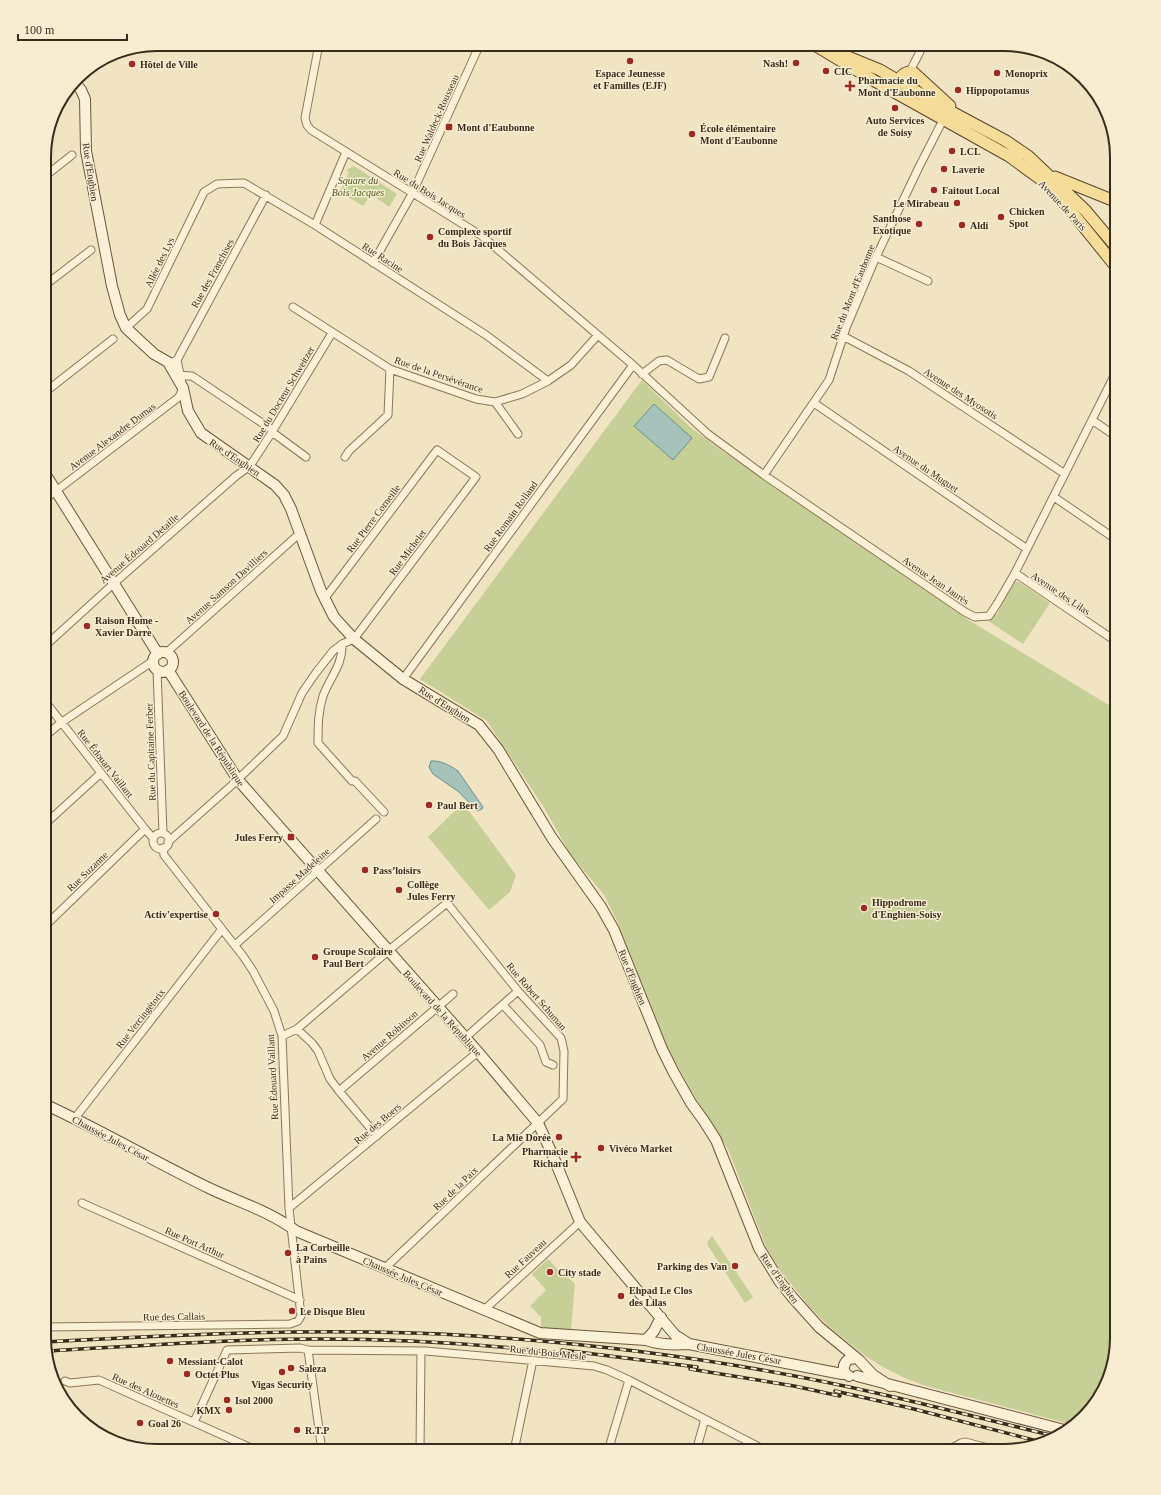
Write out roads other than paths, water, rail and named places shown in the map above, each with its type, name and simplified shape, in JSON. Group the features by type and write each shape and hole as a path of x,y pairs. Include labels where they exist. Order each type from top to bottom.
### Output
{"main road":[{"name":"Avenue de Paris","path":"825,51 895,92 946,115 1009,156 1046,183 1110,259"},
{"name":"Avenue de Paris","path":"833,51 861,61 886,74 904,75 946,115 962,118 1006,141 1028,156 1048,174 1085,210 1110,240"},
{"path":"895,92 904,75 917,75 962,118"},
{"path":"1048,174 1110,199"},
{"path":"1071,211 1095,230 1110,249"}],"street":[{"name":"Rue du Bois Jacques","path":"318,51 305,118 307,125 311,130 482,236 633,365 708,434"},
{"name":"Rue Waldeck-Rousseau","path":"373,263 412,194 477,51"},
{"path":"904,75 919,51"},
{"name":"Rue d'Enghien","path":"78,86 85,99 86,151 112,286 120,315 126,328 154,354 168,362 176,370 183,388 188,411 201,433 275,484 284,495 334,617 354,639 403,679 479,725 498,749 552,838 601,907 614,930 662,1049 688,1099 716,1140 759,1248 784,1288 804,1312 842,1347 851,1364"},
{"name":"Rue du Mont d'Eaubonne","path":"764,475 829,380 843,336 876,257 919,167 946,115"},
{"path":"315,224 346,152"},
{"path":"51,171 72,155"},
{"name":"Rue Racine","path":"201,197 204,192 217,184 230,182 244,183 315,224 486,335 548,381"},
{"name":"Rue des Franchises","path":"176,370 266,196"},
{"name":"Allée des Lys","path":"126,328 147,309 201,197"},
{"path":"51,281 91,250"},
{"path":"876,257 928,281"},
{"name":"Rue de la Persévérance","path":"293,307 390,369 476,399 495,402 522,394 548,381 571,365 598,335"},
{"name":"Rue du Docteur Schweitzer","path":"250,466 332,333"},
{"name":"Avenue des Myosotis","path":"843,336 909,371 1065,474"},
{"path":"642,374 659,361 667,360 699,379 709,377 725,338"},
{"path":"51,388 113,339"},
{"name":"Rue Romain Rolland","path":"403,679 633,365"},
{"path":"345,457 349,451 388,415 390,369"},
{"path":"176,370 192,376 271,429 272,432 306,457"},
{"name":"Avenue Jean Jaurès","path":"708,434 764,475 965,612 975,617 989,616 1015,573 1110,384"},
{"name":"Avenue Alexandre Dumas","path":"51,495 173,402 179,397 183,388"},
{"path":"173,402 180,402 188,411"},
{"path":"495,402 518,434"},
{"name":"Avenue du Muguet","path":"814,404 1027,549"},
{"path":"1092,420 1110,432"},
{"name":"Rue Pierre Corneille","path":"325,598 437,450 476,477"},
{"name":"Avenue Édouard Detaille","path":"51,641 114,583 236,476 250,466"},
{"name":"Rue Michelet","path":"354,639 476,477"},
{"path":"51,483 114,583 158,659 163,671 168,670 173,662 171,656 158,659"},
{"path":"1054,497 1110,535"},
{"name":"Avenue Samson Davilliers","path":"51,731 62,722 158,659 299,534"},
{"name":"Avenue des Lilas","path":"1015,573 1110,637"},
{"path":"168,842 168,838 163,833 158,833 153,838 154,845 158,848 163,848 166,846 168,842 238,780 283,736 306,687 332,651 342,644 354,639"},
{"path":"342,644 341,662 329,681 318,714 318,743 384,812"},
{"name":"Rue du Capitaine Ferber","path":"158,659 163,833"},
{"name":"Boulevard de la République","path":"168,670 238,780 317,871 466,1037 538,1123 580,1222 675,1335 689,1344"},
{"name":"Rue Édouart Vaillant","path":"51,709 153,838"},
{"path":"51,819 102,773"},
{"name":"Impasse Madeleine","path":"235,946 376,819"},
{"name":"Rue Suzanne","path":"51,920 145,829"},
{"name":"Rue Édouard Vaillant","path":"163,848 164,855 235,946 257,977 274,1011 282,1036 290,1227 301,1316"},
{"name":"Rue Robert Schuman","path":"388,951 447,903 518,991 561,1038 564,1051 563,1099 538,1123"},
{"name":"Rue Vercingétorix","path":"75,1118 222,929"},
{"path":"282,1036 297,1029 388,951"},
{"path":"466,1037 518,991"},
{"name":"Avenue Robinson","path":"339,1091 453,994"},
{"path":"503,1005 540,1045 546,1062 554,1065"},
{"path":"297,1029 318,1051 330,1079 377,1136"},
{"name":"Rue des Boers","path":"289,1208 478,1052"},
{"name":"Chaussée Jules César","path":"51,1107 296,1231 540,1333 646,1340 651,1342 678,1345 689,1344 832,1372 851,1364"},
{"name":"Rue de la Paix","path":"385,1268 538,1123"},
{"name":"Rue Port Arthur","path":"82,1203 300,1300"},
{"name":"Rue Fauveau","path":"484,1310 580,1222"},
{"name":"Rue des Callais","path":"51,1326 290,1324 298,1321 301,1316"},
{"path":"646,1340 654,1331 661,1317"},
{"path":"194,1422 226,1350 296,1348 308,1350 321,1444"},
{"name":"Rue du Bois Mesle","path":"308,1350 421,1351 594,1366 629,1380 753,1444"},
{"path":"420,1444 421,1351"},
{"path":"515,1444 533,1360"},
{"path":"890,1386 851,1364 851,1377 857,1376 890,1386 1059,1429"},
{"name":"Rue des Alouettes","path":"65,1381 70,1383 99,1380 243,1444"},
{"path":"610,1444 629,1380"},
{"path":"698,1444 705,1419"},
{"path":"958,1444 961,1442 974,1444"}],"water":[{"path":"654,404 692,438 673,460 634,426"},
{"path":"431,761 442,762 458,771 483,807 482,809 477,811 459,792 433,774 429,767"}],"railway":[{"path":"51,1342 206,1334 313,1332 421,1333 526,1340 630,1350 784,1374 885,1395 1047,1434"},
{"path":"52,1351 218,1341 320,1339 444,1343 505,1347 567,1354"},
{"path":"562,1350 697,1367"},
{"path":"690,1369 794,1386 840,1396"},
{"path":"835,1391 910,1408 1032,1440"}],"place":[{"name":"Espace Jeunesse et Familles (EJF)","path":"630,61"},
{"name":"Nash!","path":"796,63"},
{"name":"Hôtel de Ville","path":"132,64"},
{"name":"CIC","path":"826,71"},
{"name":"Monoprix","path":"997,73"},
{"name":"Pharmacie du Mont d'Eaubonne","path":"850,86"},
{"name":"Hippopotamus","path":"958,90"},
{"name":"Auto Services de Soisy","path":"895,108"},
{"name":"Mont d'Eaubonne","path":"449,127"},
{"name":"École élémentaire Mont d'Eaubonne","path":"692,134"},
{"name":"LCL","path":"952,151"},
{"name":"Laverie","path":"944,169"},
{"name":"Faitout Local","path":"934,190"},
{"name":"Le Mirabeau","path":"957,203"},
{"name":"Chicken Spot","path":"1001,217"},
{"name":"Santhose Exotique","path":"919,224"},
{"name":"Aldi","path":"962,225"},
{"name":"Complexe sportif du Bois Jacques","path":"430,237"},
{"name":"Raison Home - Xavier Darre","path":"87,626"},
{"name":"Paul Bert","path":"429,805"},
{"name":"Jules Ferry","path":"291,837"},
{"name":"Pass’loisirs","path":"365,870"},
{"name":"Collège Jules Ferry","path":"399,890"},
{"name":"Hippodrome d'Enghien-Soisy","path":"864,908"},
{"name":"Activ'expertise","path":"216,914"},
{"name":"Groupe Scolaire Paul Bert","path":"315,957"},
{"name":"La Mie Dorée","path":"559,1137"},
{"name":"Vivéco Market","path":"601,1148"},
{"name":"Pharmacie Richard","path":"576,1157"},
{"name":"La Corbeille à Pains","path":"288,1253"},
{"name":"Parking des Van","path":"735,1266"},
{"name":"City stade","path":"550,1272"},
{"name":"Ehpad Le Clos des Lilas","path":"621,1296"},
{"name":"Le Disque Bleu","path":"292,1311"},
{"name":"Messiant-Calot","path":"170,1361"},
{"name":"Saleza","path":"291,1368"},
{"name":"Vigas Security","path":"282,1372"},
{"name":"Octet Plus","path":"187,1374"},
{"name":"Isol 2000","path":"227,1400"},
{"name":"KMX","path":"229,1410"},
{"name":"Goal 26","path":"140,1423"},
{"name":"R.T.P","path":"297,1430"}],"park label":[{"name":"Square du Bois Jacques","path":"358,186"}]}
